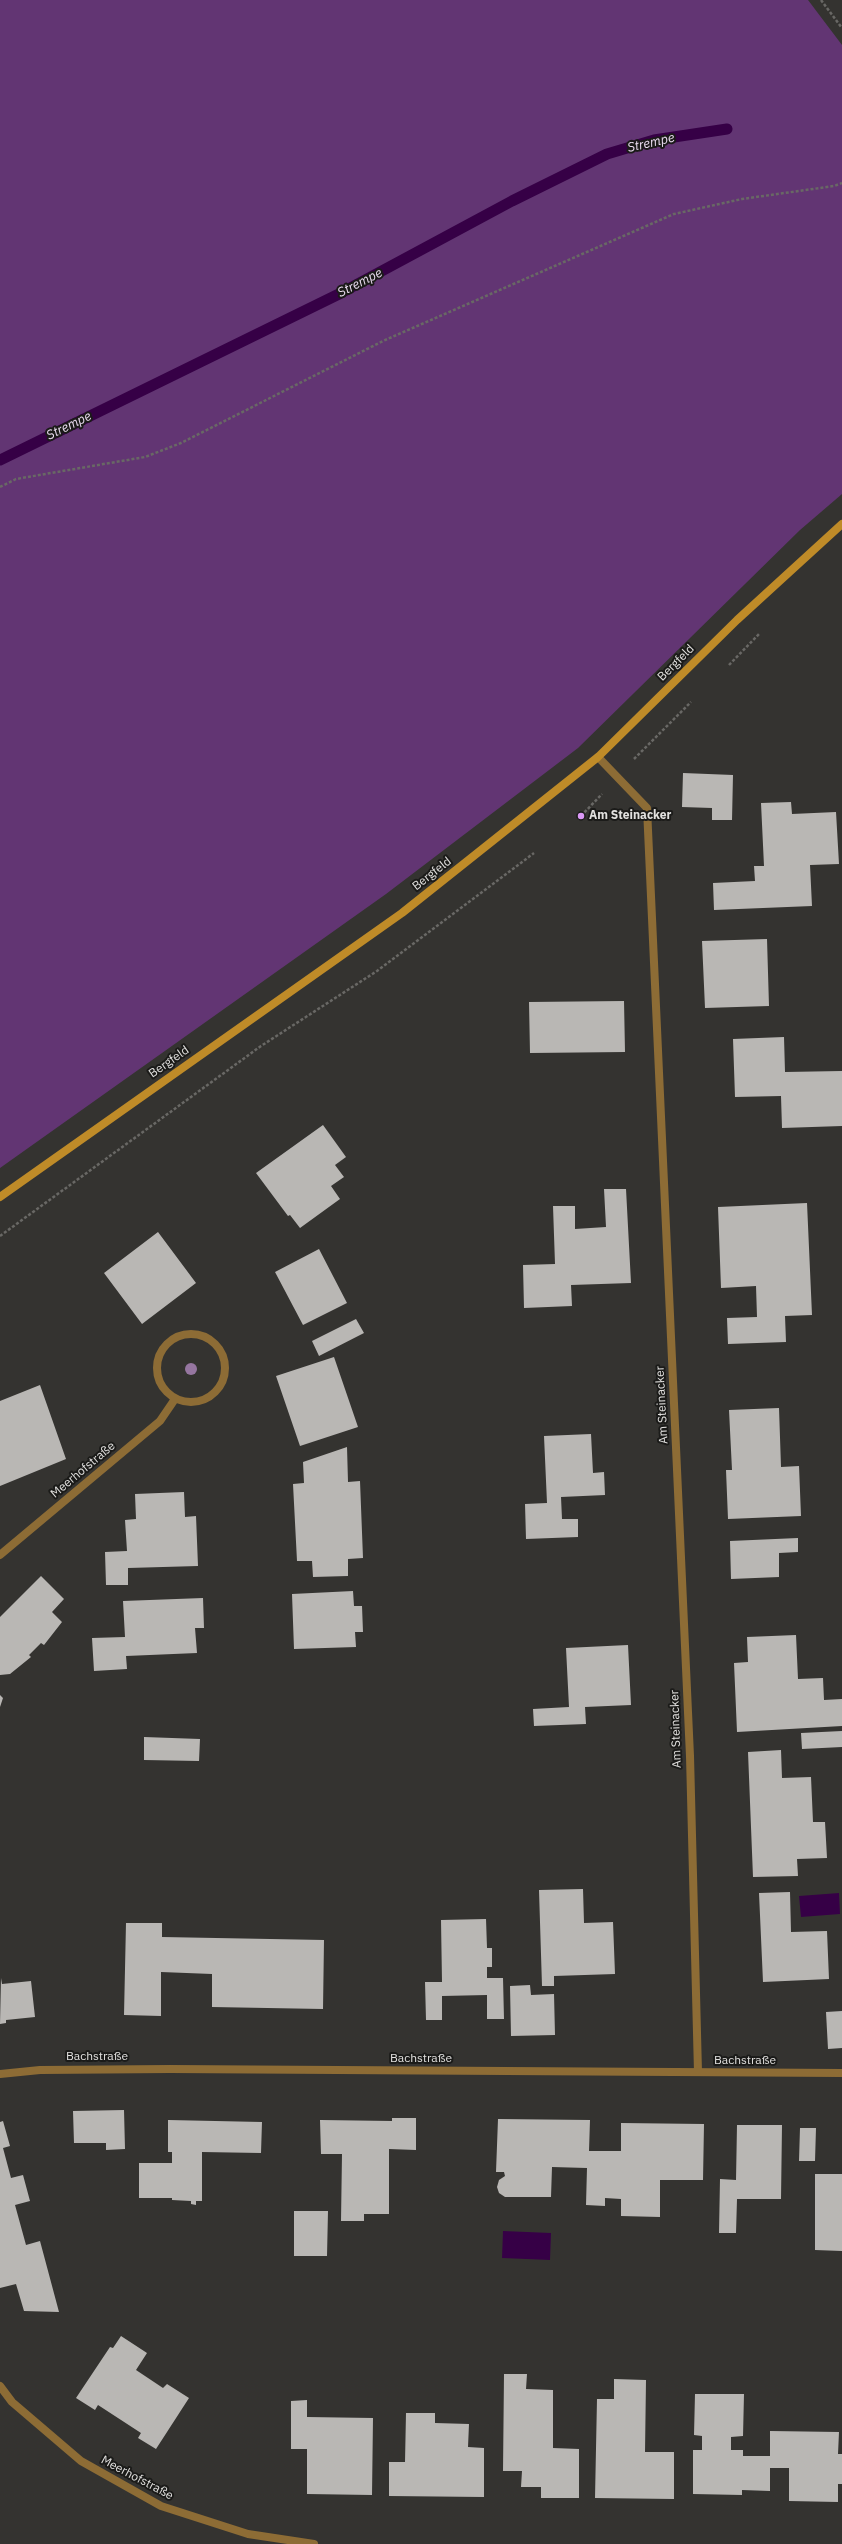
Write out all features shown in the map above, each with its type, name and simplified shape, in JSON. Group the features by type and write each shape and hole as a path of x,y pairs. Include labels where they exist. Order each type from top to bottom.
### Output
{"street":[{"name":"Bergfeld","path":"0,1197 402,913 598,757 737,620 842,524"},
{"name":"Am Steinacker","path":"598,757 618,776 647,808 690,1756 698,2072"},
{"path":"182,1335 202,1335 219,1347 226,1367 222,1384 210,1398 193,1403 175,1399 161,1384 156,1364 165,1346 182,1335"},
{"name":"Meerhofstraße","path":"0,1555 160,1421 175,1399"},
{"name":"Bachstraße","path":"0,2074 40,2070 170,2069 842,2073"},
{"name":"Meerhofstraße","path":"0,2386 12,2402 81,2461 161,2506 248,2534 314,2544"}],"path":[{"path":"820,0 842,28"},
{"path":"0,487 16,479 145,457 181,443 383,341 674,214 742,199 834,186 842,183"},
{"path":"723,670 765,629"},
{"path":"581,816 696,696"},
{"path":"0,1236 261,1046 377,971 534,853"}],"shaded area":[{"path":"0,0 808,0 842,45 842,494 800,530 578,748 386,894 0,1168"},
{"path":"839,1893 840,1914 801,1917 799,1896"},
{"path":"503,2231 551,2233 550,2260 502,2258"}],"building":[{"path":"683,773 733,775 732,820 712,820 712,808 682,807"},
{"path":"791,802 792,814 836,812 839,864 810,865 812,906 714,910 713,883 755,881 754,866 764,866 761,803"},
{"path":"767,939 769,1006 705,1008 702,941"},
{"path":"624,1001 625,1052 530,1053 529,1002"},
{"path":"784,1037 785,1072 842,1071 842,1126 782,1128 781,1096 735,1097 733,1039"},
{"path":"323,1125 346,1157 335,1165 344,1177 331,1186 340,1199 300,1228 290,1215 288,1216 256,1173"},
{"path":"604,1189 626,1189 631,1283 571,1285 572,1306 524,1308 523,1265 555,1264 553,1206 575,1206 575,1229 606,1227"},
{"path":"807,1203 812,1315 785,1316 786,1342 728,1344 727,1318 757,1317 756,1286 721,1288 718,1207"},
{"path":"158,1232 196,1283 142,1324 104,1273"},
{"path":"319,1249 347,1303 303,1325 275,1272"},
{"path":"356,1319 364,1333 319,1356 312,1341"},
{"path":"334,1357 358,1427 300,1446 276,1376"},
{"path":"40,1385 66,1459 0,1486 0,1401"},
{"path":"779,1408 781,1467 799,1466 801,1516 728,1519 726,1470 732,1470 729,1410"},
{"path":"591,1434 593,1473 604,1472 605,1495 561,1497 562,1519 578,1519 578,1537 526,1539 525,1504 547,1503 544,1436"},
{"path":"347,1447 348,1482 360,1481 363,1558 348,1559 348,1576 313,1577 312,1561 297,1561 293,1484 304,1483 303,1462"},
{"path":"184,1492 185,1517 196,1516 198,1566 128,1568 128,1585 106,1585 105,1552 127,1551 125,1520 136,1519 135,1494"},
{"path":"798,1538 798,1552 779,1553 779,1577 731,1579 730,1541"},
{"path":"41,1576 64,1599 52,1612 62,1622 44,1645 41,1643 29,1655 31,1657 10,1674 0,1675 0,1617"},
{"path":"353,1591 354,1606 362,1606 363,1632 355,1632 356,1647 294,1649 292,1594"},
{"path":"203,1598 204,1628 195,1628 197,1653 126,1656 127,1669 94,1671 92,1638 125,1637 123,1601"},
{"path":"796,1635 798,1679 823,1678 824,1700 842,1699 842,1726 737,1732 734,1663 748,1662 747,1637"},
{"path":"628,1645 631,1705 585,1707 586,1724 534,1726 533,1709 569,1707 566,1648"},
{"path":"0,1695 3,1698 0,1707"},
{"path":"842,1731 842,1747 802,1749 801,1733"},
{"path":"144,1737 200,1739 199,1761 144,1760"},
{"path":"781,1750 782,1778 811,1777 813,1822 825,1822 827,1858 797,1859 798,1876 753,1877 748,1752"},
{"path":"583,1889 584,1923 613,1922 615,1974 554,1976 554,1986 542,1986 539,1890"},
{"path":"790,1892 791,1932 827,1931 829,1979 763,1982 759,1893"},
{"path":"486,1919 487,1948 492,1948 492,1967 487,1967 487,1978 503,1978 504,2019 487,2019 487,1995 442,1996 442,2020 426,2020 425,1982 442,1982 441,1920"},
{"path":"126,1923 162,1923 162,1937 324,1940 323,2009 212,2007 212,1974 161,1972 161,2016 124,2015"},
{"path":"1,1978 2,1984 31,1981 35,2017 6,2020 6,2023 0,2024"},
{"path":"530,1985 531,1995 554,1994 555,2035 511,2036 510,1986"},
{"path":"842,2011 842,2048 828,2049 826,2012"},
{"path":"124,2110 125,2149 106,2150 106,2143 74,2143 73,2111"},
{"path":"392,2118 416,2118 416,2150 389,2149 389,2214 364,2214 364,2221 341,2221 342,2154 321,2154 320,2120 392,2121"},
{"path":"498,2119 590,2120 589,2151 621,2151 621,2123 704,2124 703,2180 660,2180 660,2217 621,2216 621,2199 605,2198 605,2206 586,2205 587,2168 552,2167 551,2197 505,2197 499,2193 497,2187 499,2180 505,2176 504,2172 496,2172"},
{"path":"168,2120 262,2122 261,2153 202,2152 202,2201 196,2201 196,2205 191,2204 191,2201 172,2200 172,2198 139,2198 139,2163 172,2163 172,2152 168,2152"},
{"path":"3,2121 10,2146 3,2148 11,2178 23,2175 30,2201 15,2205 26,2245 40,2241 59,2312 24,2311 16,2284 0,2288 0,2122"},
{"path":"737,2125 782,2125 781,2199 737,2199 736,2233 719,2233 720,2179 736,2180"},
{"path":"800,2128 816,2128 815,2161 799,2161"},
{"path":"815,2174 842,2174 842,2251 815,2250"},
{"path":"294,2211 328,2211 327,2256 294,2256"},
{"path":"121,2336 147,2353 136,2370 163,2388 167,2384 189,2398 156,2449 138,2438 141,2433 98,2405 95,2410 76,2398 110,2347 113,2348"},
{"path":"504,2374 527,2374 526,2389 553,2390 553,2448 579,2449 579,2498 541,2498 541,2487 521,2487 522,2471 503,2471"},
{"path":"614,2379 646,2380 645,2452 674,2452 674,2499 595,2498 597,2399 614,2399"},
{"path":"695,2394 744,2394 743,2436 731,2437 731,2450 743,2450 743,2456 770,2456 770,2431 839,2432 838,2454 842,2454 842,2484 838,2484 838,2502 789,2501 789,2468 770,2468 770,2491 742,2490 742,2495 693,2494 693,2450 702,2450 702,2436 694,2435"},
{"path":"307,2400 307,2417 373,2418 372,2495 307,2494 307,2449 291,2449 291,2401"},
{"path":"406,2413 435,2413 435,2423 469,2424 468,2447 484,2448 484,2497 389,2496 389,2462 405,2462"}],"waterway":[{"name":"Strempe","path":"0,460 339,294 512,201 607,154 654,140 727,129"}],"place":[{"name":"Am Steinacker","path":"581,816"}]}
